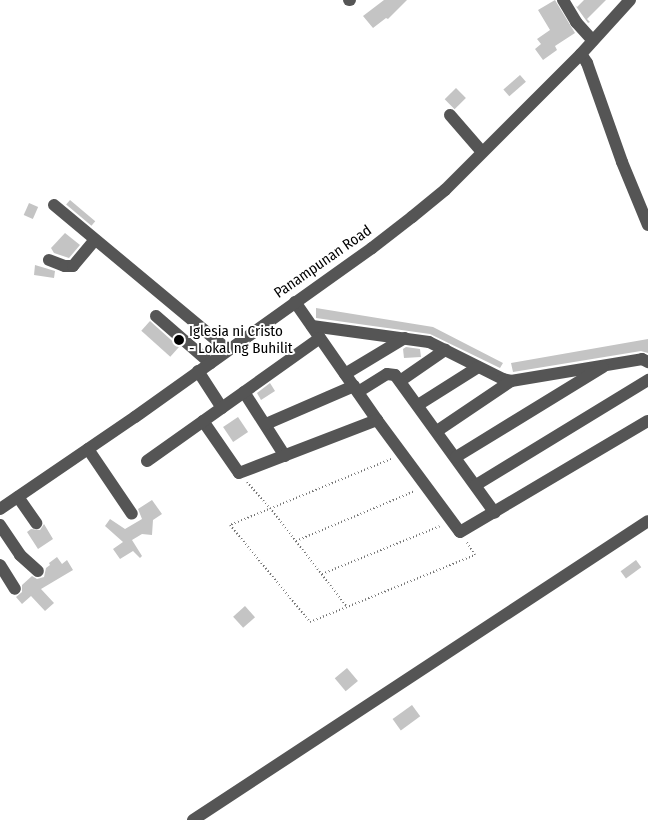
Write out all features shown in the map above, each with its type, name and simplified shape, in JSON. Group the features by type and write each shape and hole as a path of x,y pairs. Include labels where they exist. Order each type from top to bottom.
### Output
{"street":[{"path":"563,0 576,22 593,41"},
{"name":"Panampunan Road","path":"0,509 210,363 372,248 412,217 444,190 581,54 630,0"},
{"path":"581,54 648,224"},
{"path":"450,114 482,152"},
{"path":"54,205 228,350"},
{"path":"48,260 65,266 74,266 95,240"},
{"path":"294,302 377,420 460,532 648,421"},
{"path":"156,316 210,363"},
{"path":"312,326 429,342 478,368 511,381 642,359 648,362"},
{"path":"146,461 320,338"},
{"path":"345,374 404,338"},
{"path":"400,381 444,350"},
{"path":"456,457 609,364"},
{"path":"418,405 478,368"},
{"path":"198,371 222,408"},
{"path":"266,424 356,389 387,374 395,375 495,513"},
{"path":"476,485 648,380"},
{"path":"437,431 511,381"},
{"path":"244,392 285,456"},
{"path":"203,421 239,473 377,420"},
{"path":"88,449 132,514"},
{"path":"18,496 36,523"},
{"path":"193,820 648,521"},
{"path":"0,526 20,555 38,571"},
{"path":"0,565 15,589"}],"path":[{"path":"402,454 230,525 310,622 475,555 460,532"},
{"path":"239,473 270,508 347,607"},
{"path":"296,541 427,486"},
{"path":"322,574 452,521"}],"building":[{"path":"384,0 407,0 388,19 386,18 373,28 363,16"},
{"path":"555,0 575,33 555,46 557,50 543,60 535,49 541,44 537,39 550,30 538,10"},
{"path":"584,0 606,0 587,19 590,22 588,23 575,5 577,7"},
{"path":"520,75 526,82 509,96 503,89"},
{"path":"456,88 466,98 455,109 445,99"},
{"path":"70,200 95,221 91,226 66,205"},
{"path":"29,203 38,207 33,219 24,215"},
{"path":"65,233 80,245 69,258 54,253 51,248"},
{"path":"35,265 55,271 54,278 34,275"},
{"path":"316,308 433,327 503,363 500,368 430,334 316,318"},
{"path":"150,321 179,347 170,357 141,331"},
{"path":"648,339 648,353 641,351 513,372 511,363"},
{"path":"406,347 420,349 421,357 404,358 403,349"},
{"path":"270,383 275,391 261,400 257,393"},
{"path":"238,417 248,432 233,442 223,427"},
{"path":"152,500 162,514 153,520 152,535 142,534 132,540 142,556 140,558 133,551 120,559 113,549 123,542 105,526 110,519 125,529 142,519 138,509"},
{"path":"44,524 53,539 38,549 27,532 31,529 40,530"},
{"path":"57,557 62,564 67,560 73,570 41,589 54,603 45,611 31,596 22,604 16,597 22,592 22,585 32,576 37,579 44,577 46,568 50,565 49,563"},
{"path":"636,560 641,567 626,578 621,571"},
{"path":"245,606 255,617 243,628 233,617"},
{"path":"347,668 358,681 346,691 335,678"},
{"path":"412,705 420,716 401,730 393,719"}],"place":[{"name":"Iglesia ni Cristo - Lokal ng Buhilit","path":"179,340"}]}
